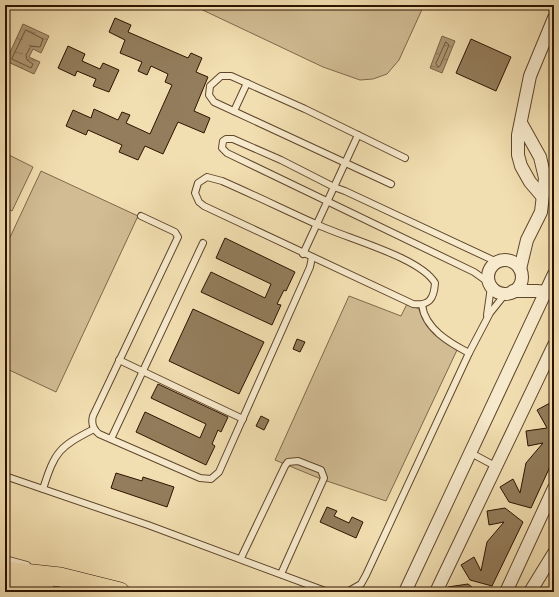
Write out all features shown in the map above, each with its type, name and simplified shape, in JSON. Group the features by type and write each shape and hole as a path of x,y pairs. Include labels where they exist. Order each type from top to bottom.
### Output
{"main road":[{"path":"5,571 60,577 120,592"},
{"path":"5,580 46,592"}],"street":[{"path":"542,196 530,182 521,166 518,145 530,76 554,18"},
{"path":"510,292 517,288 527,240 538,220 545,178 540,157 521,123"},
{"path":"527,240 489,270 490,284 498,292 550,293"},
{"path":"499,261 512,262 520,274 550,293"},
{"path":"405,592 471,453 550,293 554,274"},
{"path":"436,592 554,345"},
{"path":"506,592 554,488"},
{"path":"530,592 554,553"}],"lane":[{"path":"391,184 211,99 208,90 210,86 216,78 226,75 305,109 405,158"},
{"path":"234,111 247,83"},
{"path":"303,254 358,135"},
{"path":"485,320 490,284 474,272 227,153 222,148 223,141 226,139 233,139 288,163 334,187 499,261"},
{"path":"216,178 317,225 379,248 431,275 435,283 435,290 429,302 422,305 413,304 303,254 204,206 196,198 196,187 202,179 216,178"},
{"path":"141,216 175,232 178,235 93,416 92,423 94,429 99,434 200,478 211,479 219,472 310,267 312,257"},
{"path":"111,439 203,243"},
{"path":"347,592 361,584 366,576 485,320 494,306 510,292"},
{"path":"422,305 427,319 441,336 450,343 469,353"},
{"path":"119,360 144,370 243,418"},
{"path":"43,489 52,463 61,448 94,429"},
{"path":"471,453 495,466"},
{"path":"240,558 285,466 288,462 298,461 320,470 324,478 282,574"},
{"path":"5,476 240,558 328,592"},
{"path":"5,559 60,577"}],"shaded area":[{"path":"192,5 424,5 399,60 387,74 373,79 360,80 323,67"},
{"path":"5,153 33,167 12,211 5,208"},
{"path":"41,171 138,216 56,392 5,368 5,248"},
{"path":"349,296 401,316 408,302 420,310 427,321 457,350 386,501 321,479 275,460"}],"water":[{"path":"23,24 49,36 41,53 33,49 29,57 40,62 34,74 6,61"},
{"path":"442,36 455,41 442,73 430,68"}],"building":[{"path":"115,18 131,25 128,32 188,58 191,53 202,58 196,72 208,77 194,111 210,118 204,133 178,122 163,154 145,146 138,160 119,152 122,145 88,130 86,135 66,126 73,110 91,118 94,109 118,120 122,112 130,115 126,123 150,134 172,85 165,82 168,74 151,66 147,75 138,71 142,62 120,53 125,40 109,32"},
{"path":"471,39 511,57 496,91 456,73"},
{"path":"68,46 85,54 82,61 100,69 103,63 119,70 109,92 93,86 96,79 77,71 75,76 58,68"},
{"path":"225,238 295,272 286,291 284,290 277,304 281,305 272,325 201,292 211,272 265,298 271,284 216,258"},
{"path":"193,309 264,342 239,394 169,361"},
{"path":"297,339 305,342 300,352 293,349"},
{"path":"158,384 228,417 221,432 218,430 212,444 215,446 206,465 136,432 145,412 200,438 206,424 151,398"},
{"path":"550,403 554,411 554,458 531,508 509,502 500,487 513,479 520,493 526,463 543,443 528,446 526,431 547,428 537,410"},
{"path":"261,416 269,420 264,430 256,426"},
{"path":"116,473 142,481 143,477 174,487 167,507 111,488"},
{"path":"327,507 337,511 334,516 349,523 352,517 363,522 356,538 320,522"},
{"path":"505,508 523,522 492,586 470,580 461,565 474,557 481,571 487,542 504,522 489,525 487,511"},
{"path":"468,584 478,592 448,592 448,587"}]}
